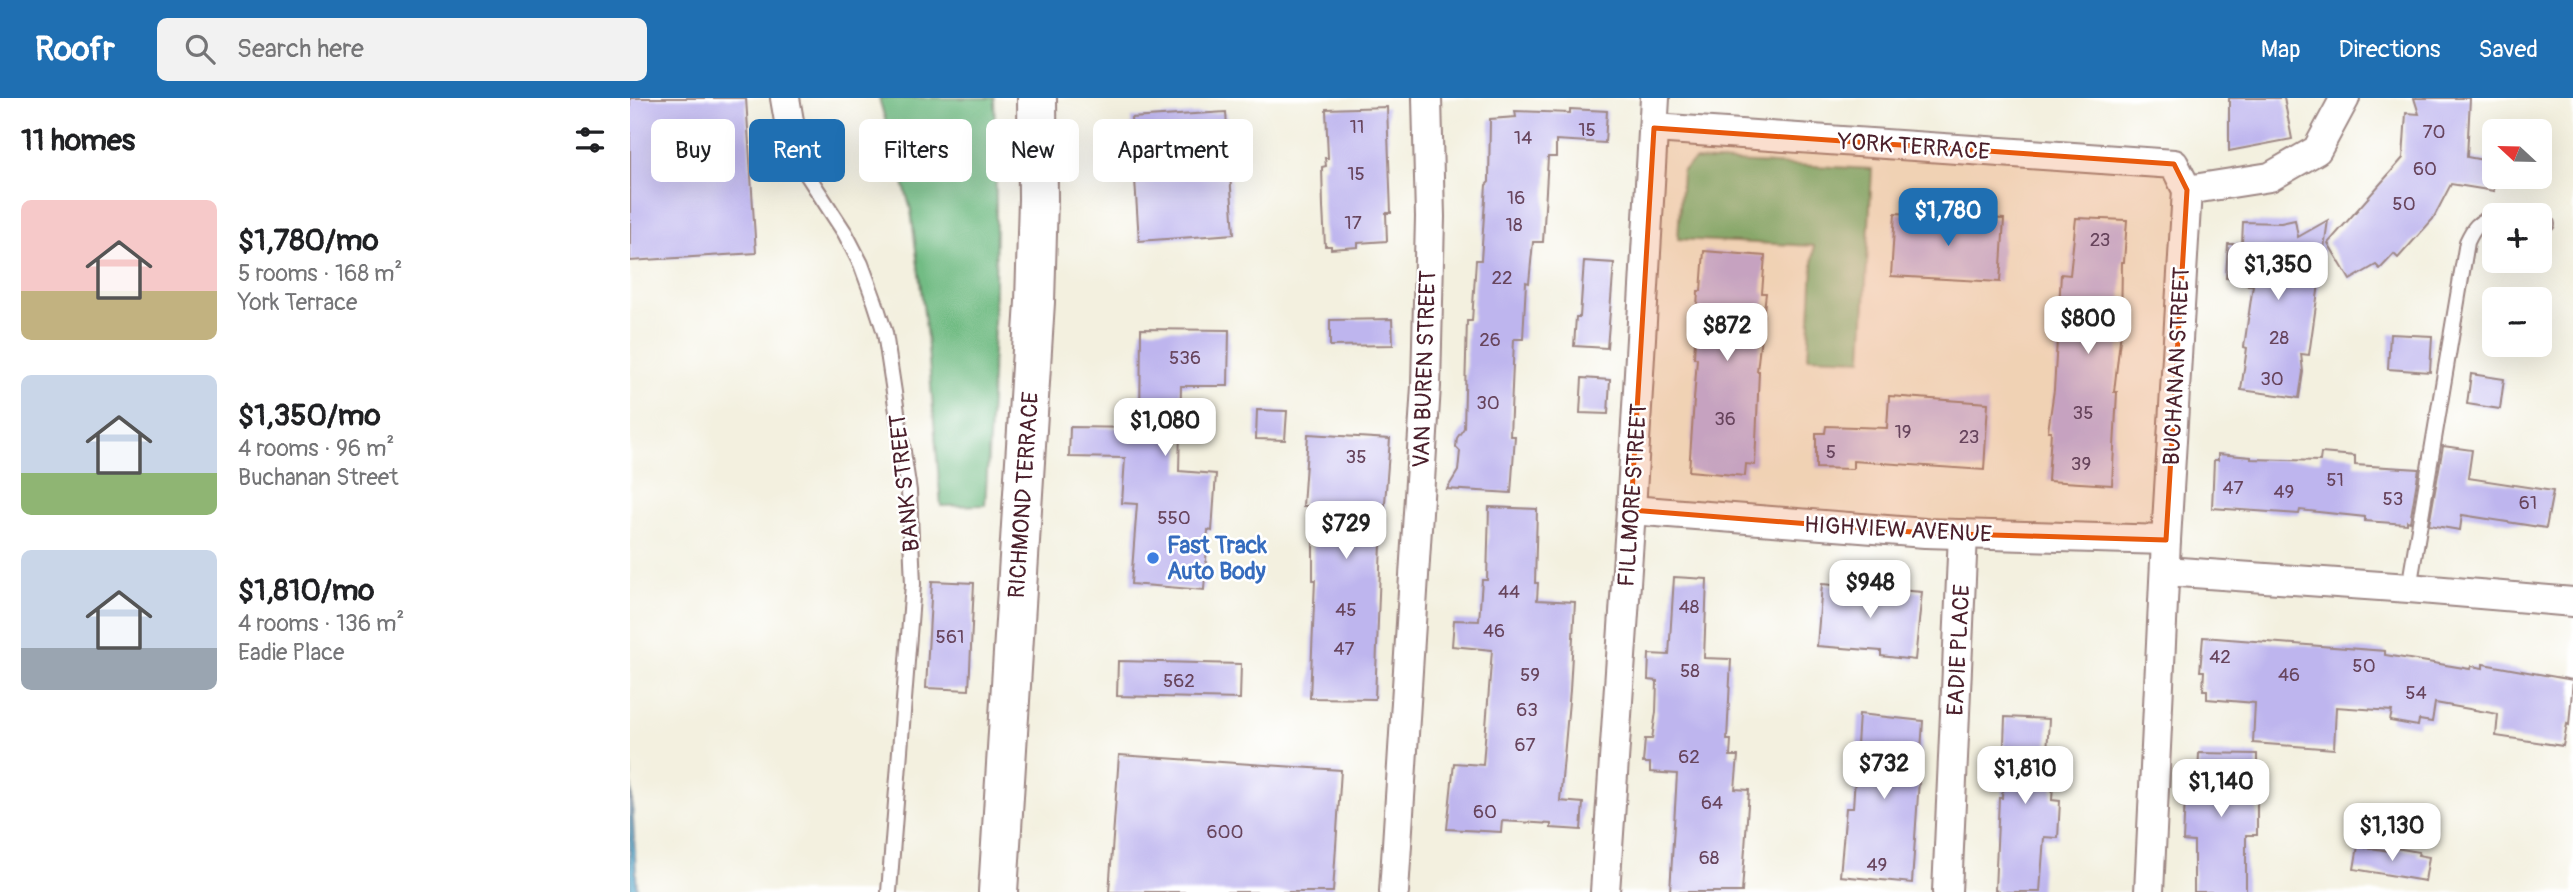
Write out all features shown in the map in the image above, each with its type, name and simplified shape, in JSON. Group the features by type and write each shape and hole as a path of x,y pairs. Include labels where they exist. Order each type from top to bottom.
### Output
{"main road":[{"name":"RICHMOND TERRACE","path":"998,892 1035,302 1037,98"}],"street":[{"name":"BANK STREET","path":"785,98 789,119"},
{"name":"VAN BUREN STREET","path":"1394,892 1426,386 1430,217 1427,98"},
{"name":"FILLMORE STREET","path":"1605,892 1655,98"},
{"path":"2187,190 2270,177 2317,150 2345,98"},
{"name":"YORK TERRACE","path":"1654,128 2174,164"},
{"name":"BUCHANAN STREET","path":"2149,892 2187,190 2174,164"},
{"name":"HIGHVIEW AVENUE","path":"1631,510 1925,533 2166,540"},
{"name":"EADIE PLACE","path":"1947,892 1963,534"},
{"path":"2165,571 2573,602"}],"lane":[{"name":"BANK STREET","path":"812,182 845,233 861,264 885,333 908,491 913,583 889,892"},
{"path":"2409,588 2467,242 2474,227 2482,221"}],"highlighted area":[{"path":"1654,128 2174,164 2187,190 2166,540 1925,533 1631,510"}],"green space":[{"path":"879,98 994,98 994,119 986,119 986,182 996,182 996,200 995,302 985,505 941,506 927,337 911,210 903,182 972,182 972,119 885,119"},
{"path":"1695,160 1872,169 1862,359 1808,357 1814,246 1678,239 1682,171"}],"water":[{"path":"630,765 637,892 630,892"}],"building":[{"path":"630,98 746,98 749,182 751,182 756,253 630,261"},
{"path":"2229,98 2284,98 2292,139 2229,151"},
{"path":"2414,98 2470,98 2467,157 2482,160 2482,189 2494,191 2451,184 2433,219 2398,258 2394,254 2380,269 2376,265 2350,280 2328,243 2403,158 2406,113 2419,114"},
{"path":"1387,107 1391,213 1386,213 1387,241 1358,243 1358,247 1331,249 1331,246 1325,246 1323,207 1322,167 1326,166 1325,158 1328,158 1326,109"},
{"path":"1570,109 1607,111 1605,143 1556,140 1556,157 1548,157 1543,242 1533,242 1529,283 1526,282 1523,339 1514,339 1510,436 1515,436 1511,493 1447,489 1458,471 1460,451 1456,447 1457,438 1464,428 1467,321 1472,321 1476,260 1481,260 1486,185 1489,182 1490,119 1516,117 1515,111 1570,113"},
{"path":"1226,112 1226,119 1131,119"},
{"path":"1135,182 1231,182 1234,234 1139,241"},
{"path":"1895,213 2004,219 2000,282 1891,276"},
{"path":"2076,218 2127,220 2122,262 2121,331 2114,392 2117,392 2112,485 2048,481 2051,431 2048,431 2054,390 2061,274 2070,275"},
{"path":"2295,220 2298,237 2328,220 2309,355 2301,354 2303,372 2299,398 2241,390 2253,285 2246,285 2246,279 2226,278 2228,244 2242,244 2243,222 2281,223"},
{"path":"1704,251 1765,256 1762,293 1766,293 1757,371 1755,465 1746,464 1745,476 1689,471 1697,358 1694,358 1698,291 1701,291"},
{"path":"1584,261 1614,263 1607,348 1574,346 1576,317 1580,317"},
{"path":"1392,319 1393,345 1330,346 1330,320"},
{"path":"1141,329 1229,330 1228,386 1181,386 1179,471 1216,474 1212,531 1208,530 1204,590 1131,584 1137,504 1122,503 1125,458 1069,457 1070,427 1140,428"},
{"path":"2390,334 2432,336 2430,372 2388,369"},
{"path":"2471,374 2504,379 2500,409 2467,404"},
{"path":"1582,378 1610,380 1608,414 1580,413"},
{"path":"1889,396 1988,403 1984,470 1853,461 1853,469 1816,468 1816,433 1825,433 1826,426 1887,428"},
{"path":"1257,410 1287,411 1285,440 1256,439"},
{"path":"1308,434 1390,439 1384,516 1385,543 1381,543 1375,699 1310,698 1315,580 1313,506 1303,506"},
{"path":"2443,446 2472,450 2468,478 2553,491 2546,528 2462,515 2460,530 2429,525"},
{"path":"2321,453 2355,456 2355,465 2419,469 2410,522 2365,521 2365,517 2300,510 2299,514 2212,508 2214,460 2218,460 2218,454 2251,459 2320,461"},
{"path":"1489,507 1537,509 1537,600 1575,602 1560,801 1583,803 1581,830 1551,828 1551,824 1502,821 1501,832 1447,829 1454,763 1483,765 1492,650 1452,646 1454,620 1479,621 1482,580 1487,580"},
{"path":"1674,577 1707,579 1704,658 1731,659 1727,740 1731,740 1730,756 1738,756 1735,789 1749,790 1742,892 1670,892 1677,774 1650,772 1650,763 1643,763 1645,739 1652,739 1656,712 1657,681 1648,680 1649,654 1669,655"},
{"path":"932,581 974,583 969,690 926,688"},
{"path":"1822,584 1922,592 1915,660 1881,656 1881,651 1817,646"},
{"path":"2203,637 2385,651 2385,655 2470,669 2471,666 2483,668 2483,664 2573,680 2569,725 2567,724 2563,746 2496,736 2498,714 2435,703 2432,722 2419,720 2418,726 2390,721 2392,711 2336,707 2334,749 2253,743 2255,703 2207,699 2207,690 2203,690 2204,671 2200,671"},
{"path":"1118,661 1241,664 1240,699 1117,696"},
{"path":"1859,714 1923,721 1912,883 1840,876 1846,808 1853,808"},
{"path":"2005,717 2049,719 2047,753 2055,753 2052,800 2060,801 2058,838 2044,837 2040,892 1995,890"},
{"path":"2199,753 2257,754 2257,835 2246,835 2246,892 2194,892 2194,842 2183,841 2186,774 2198,775"},
{"path":"1119,755 1341,770 1333,892 1109,892"},
{"path":"2358,846 2390,851 2390,847 2419,852 2418,855 2429,857 2425,881 2354,869"}],"place":[{"name":"Fast Track Auto Body","path":"1153,558"}]}
